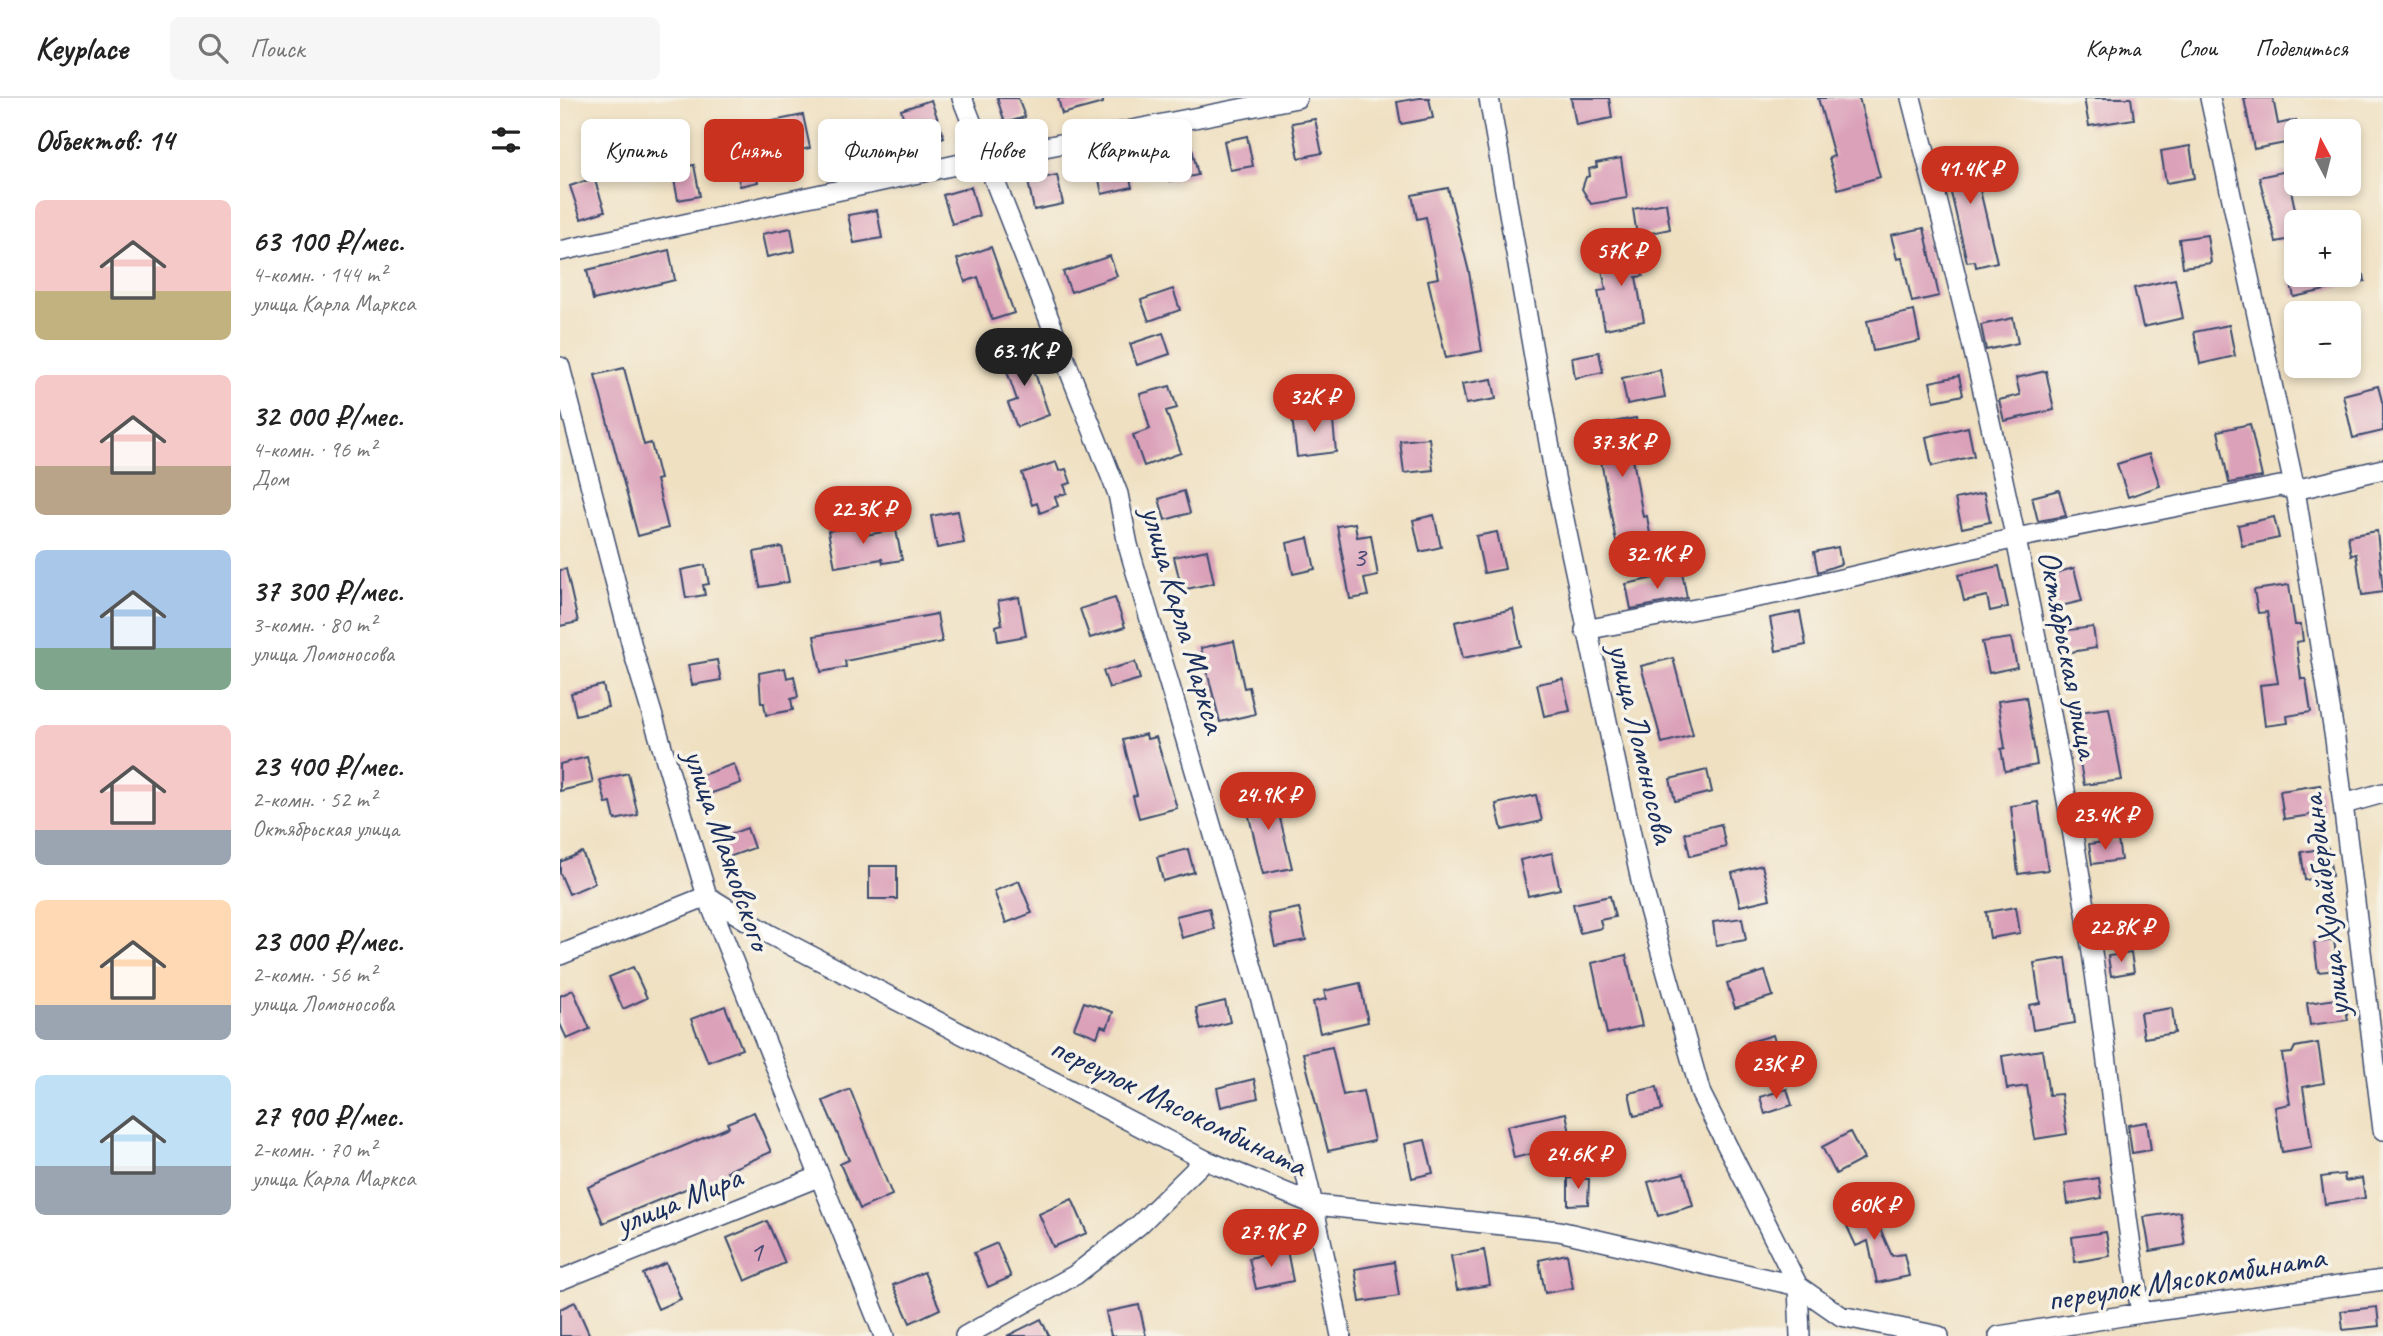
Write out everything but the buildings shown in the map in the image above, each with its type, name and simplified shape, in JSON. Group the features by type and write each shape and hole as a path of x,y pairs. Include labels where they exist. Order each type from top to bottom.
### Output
{"street":[{"name":"улица Карла Маркса","path":"962,98 971,119"},
{"path":"1048,146 1297,98"},
{"name":"улица Ломоносова","path":"1489,98 1515,260 1585,630 1641,881 1701,1094 1798,1286 1800,1336"},
{"name":"Октябрьская улица","path":"1911,98 2016,538 2082,889 2125,1217 2141,1313"},
{"name":"улица Худайбердина","path":"2210,98 2295,490 2344,804 2383,1130"},
{"path":"560,251 955,165"},
{"name":"улица Карла Маркса","path":"997,182 1118,494 1128,545 1229,888 1315,1205 1341,1336"},
{"name":"улица Маяковского","path":"560,368 634,653 707,896 884,1336"},
{"path":"1585,630 1790,592 2016,538 2280,486 2295,490 2383,469"},
{"path":"2344,804 2383,793"},
{"path":"560,955 707,896"},
{"name":"переулок Мясокомбината","path":"707,896 769,934 1205,1160 1315,1205 1559,1231 1798,1286 1841,1316 1940,1336"},
{"path":"965,1336 1076,1275 1139,1224 1205,1160"},
{"name":"улица Мира","path":"560,1280 818,1177"},
{"name":"переулок Мясокомбината","path":"1999,1336 2104,1328 2141,1313 2383,1280"}]}
